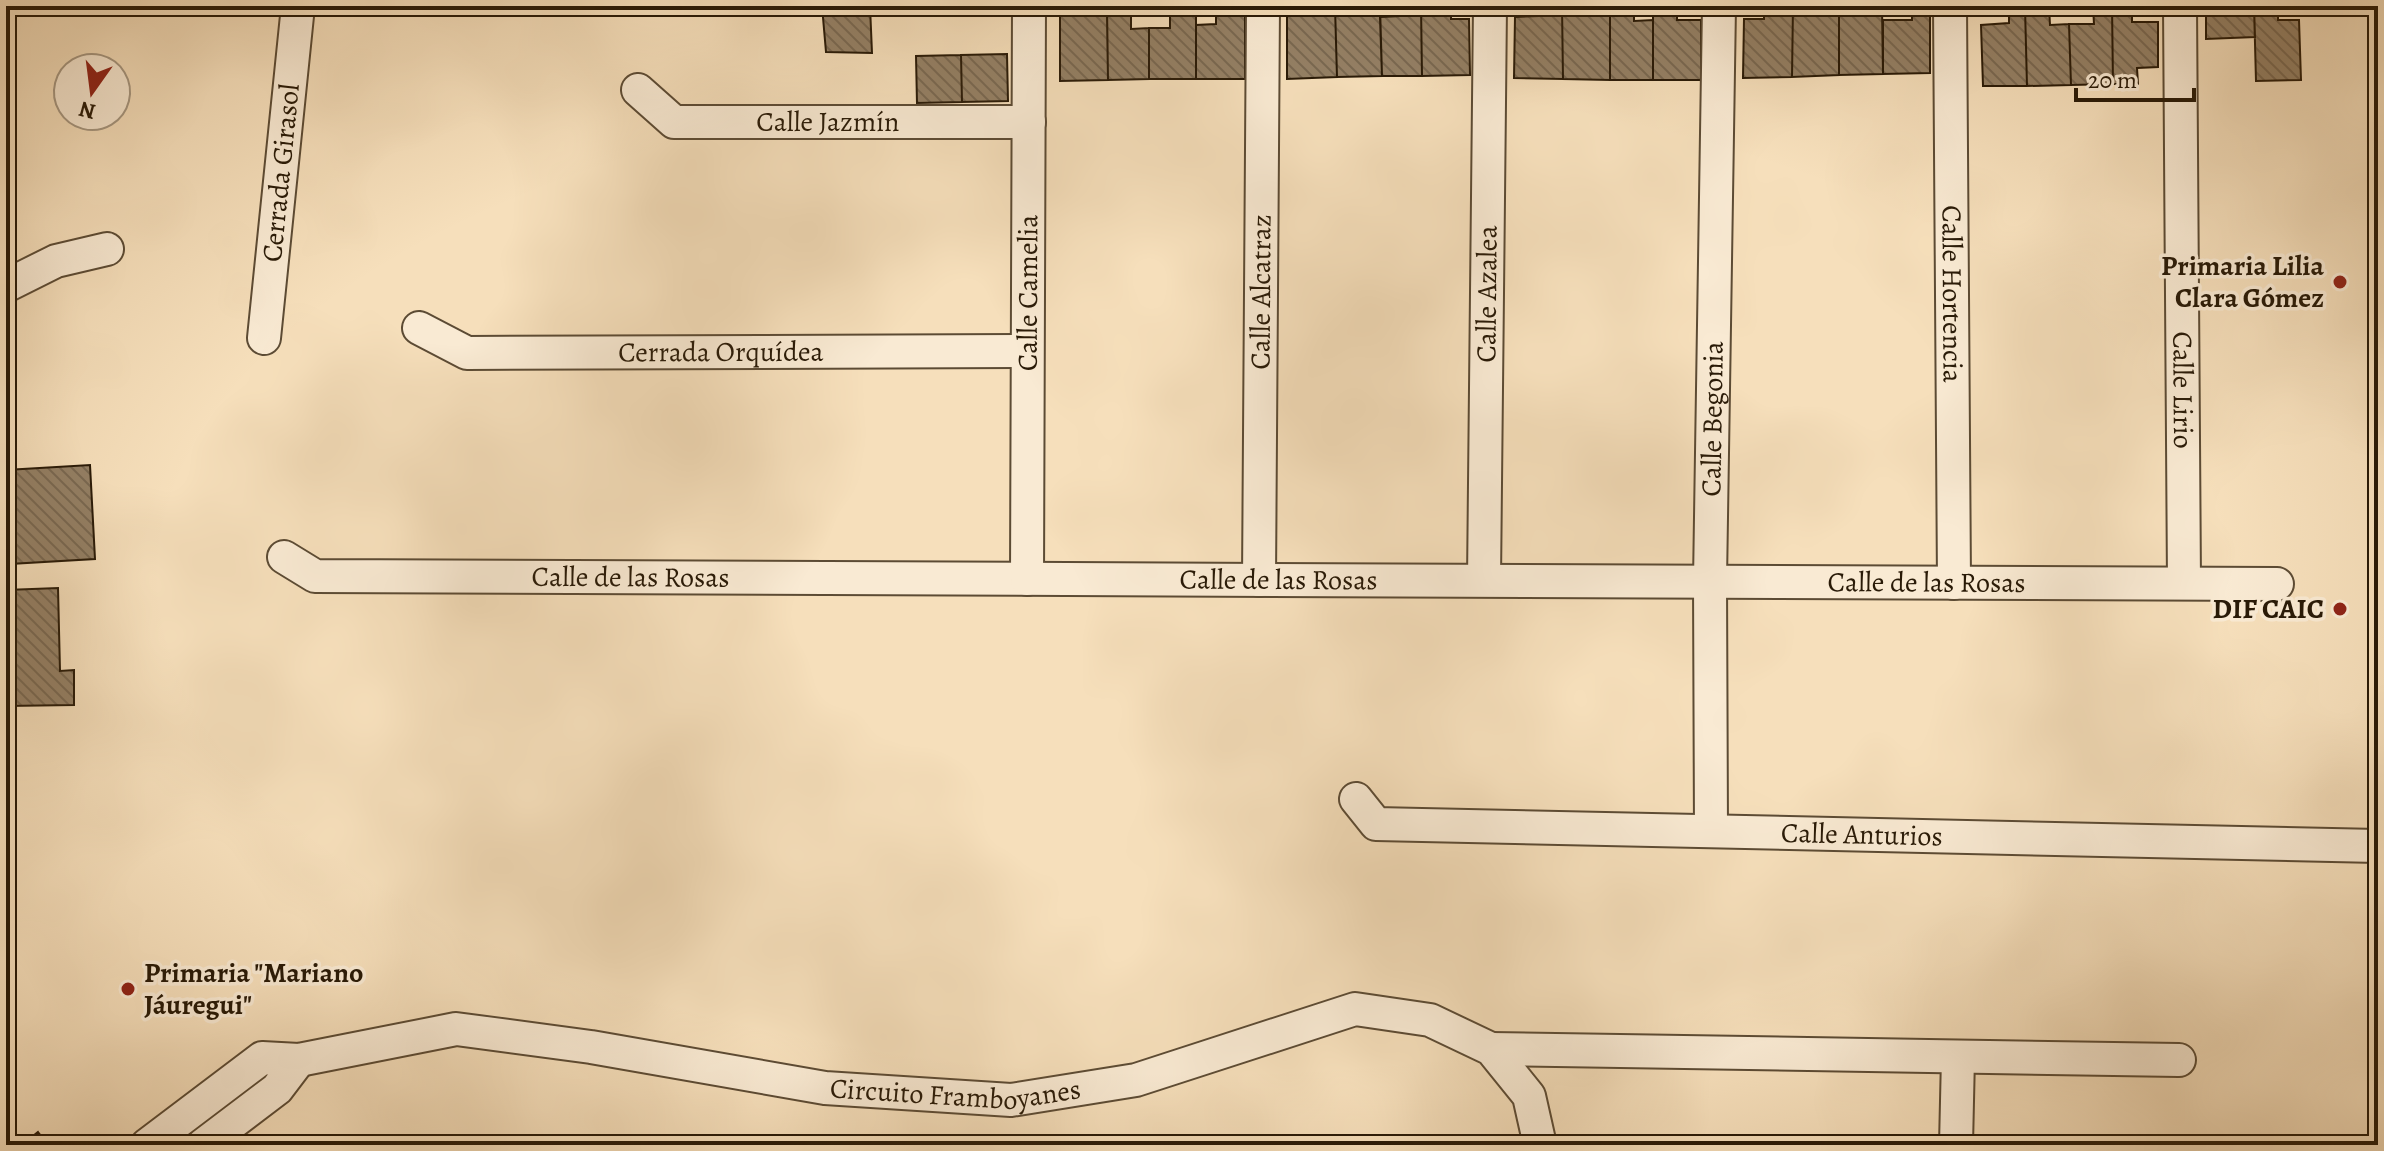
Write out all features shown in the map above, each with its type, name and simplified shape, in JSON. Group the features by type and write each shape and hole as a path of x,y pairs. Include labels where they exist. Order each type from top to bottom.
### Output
{"street":[{"name":"Cerrada Girasol","path":"264,338 298,6"},
{"name":"Calle Camelia","path":"1027,579 1029,6"},
{"name":"Calle Alcatraz","path":"1259,580 1263,6"},
{"name":"Calle Azalea","path":"1484,580 1490,6"},
{"name":"Calle Begonia","path":"1711,831 1710,581 1719,6"},
{"name":"Calle Hortencia","path":"1950,6 1954,583"},
{"name":"Calle Lirio","path":"2180,6 2184,583"},
{"name":"Calle Jazmín","path":"638,90 674,122 1029,122"},
{"path":"6,286 56,261 107,249"},
{"name":"Cerrada Orquídea","path":"419,328 467,353 1027,351"},
{"name":"Calle de las Rosas","path":"284,557 315,576 2277,584"},
{"name":"Calle Anturios","path":"1356,799 1376,824 2378,846"},
{"name":"Circuito Framboyanes","path":"147,1145 262,1058 299,1060 456,1029 591,1047 825,1088 1011,1100 1136,1080 1355,1009 1430,1020 1491,1049 1529,1096 1540,1145"},
{"path":"1491,1049 2179,1060"},
{"path":"1956,1145 1958,1057"},
{"path":"203,1145 277,1089 299,1060"}],"building":[{"path":"822,6 870,6 872,53 826,52"},
{"path":"1170,6 1196,6 1196,79 1149,79 1149,28 1170,28"},
{"path":"1216,6 1245,6 1245,79 1196,79 1196,25 1216,24"},
{"path":"1287,6 1335,6 1337,77 1287,79"},
{"path":"1335,6 1380,6 1382,76 1337,77"},
{"path":"1400,6 1421,6 1422,76 1382,76 1380,17 1400,16"},
{"path":"1421,6 1451,6 1451,19 1469,19 1470,75 1422,76"},
{"path":"1538,6 1562,6 1563,79 1514,78 1515,17 1538,16"},
{"path":"1562,6 1591,6 1592,14 1610,13 1610,80 1563,79"},
{"path":"1610,6 1634,6 1634,21 1653,20 1653,80 1610,80"},
{"path":"1653,6 1677,6 1677,20 1701,20 1701,80 1653,80"},
{"path":"1764,6 1793,6 1792,77 1743,78 1744,19 1764,19"},
{"path":"1793,6 1839,6 1839,75 1792,77"},
{"path":"1839,6 1882,6 1883,74 1839,75"},
{"path":"2049,6 2050,25 2069,24 2071,85 2027,86 2025,7"},
{"path":"2093,6 2112,6 2113,84 2071,85 2069,24 2094,24"},
{"path":"2112,6 2132,6 2132,22 2158,22 2158,67 2137,68 2138,84 2113,84"},
{"path":"2206,6 2254,6 2255,37 2206,39"},
{"path":"2254,6 2278,6 2278,20 2299,20 2301,80 2256,81"},
{"path":"2025,7 2027,86 1983,86 1981,25 2009,23 2009,8"},
{"path":"1107,8 1131,8 1131,29 1149,28 1149,79 1108,80"},
{"path":"1930,8 1930,73 1883,74 1883,20 1912,20 1912,9"},
{"path":"1107,15 1108,80 1060,81 1060,16"},
{"path":"1007,54 1008,101 962,102 961,55"},
{"path":"961,55 962,102 917,103 916,56"},
{"path":"90,465 95,559 10,564 12,590 6,590 6,470"},
{"path":"58,588 60,671 74,670 74,705 6,706 6,590"},
{"path":"38,1132 48,1145 22,1145"}],"place":[{"name":"Primaria Lilia Clara Gómez","path":"2340,282"},
{"name":"DIF CAIC","path":"2340,609"},
{"name":"Primaria \"Mariano Jáuregui\"","path":"128,989"}]}
